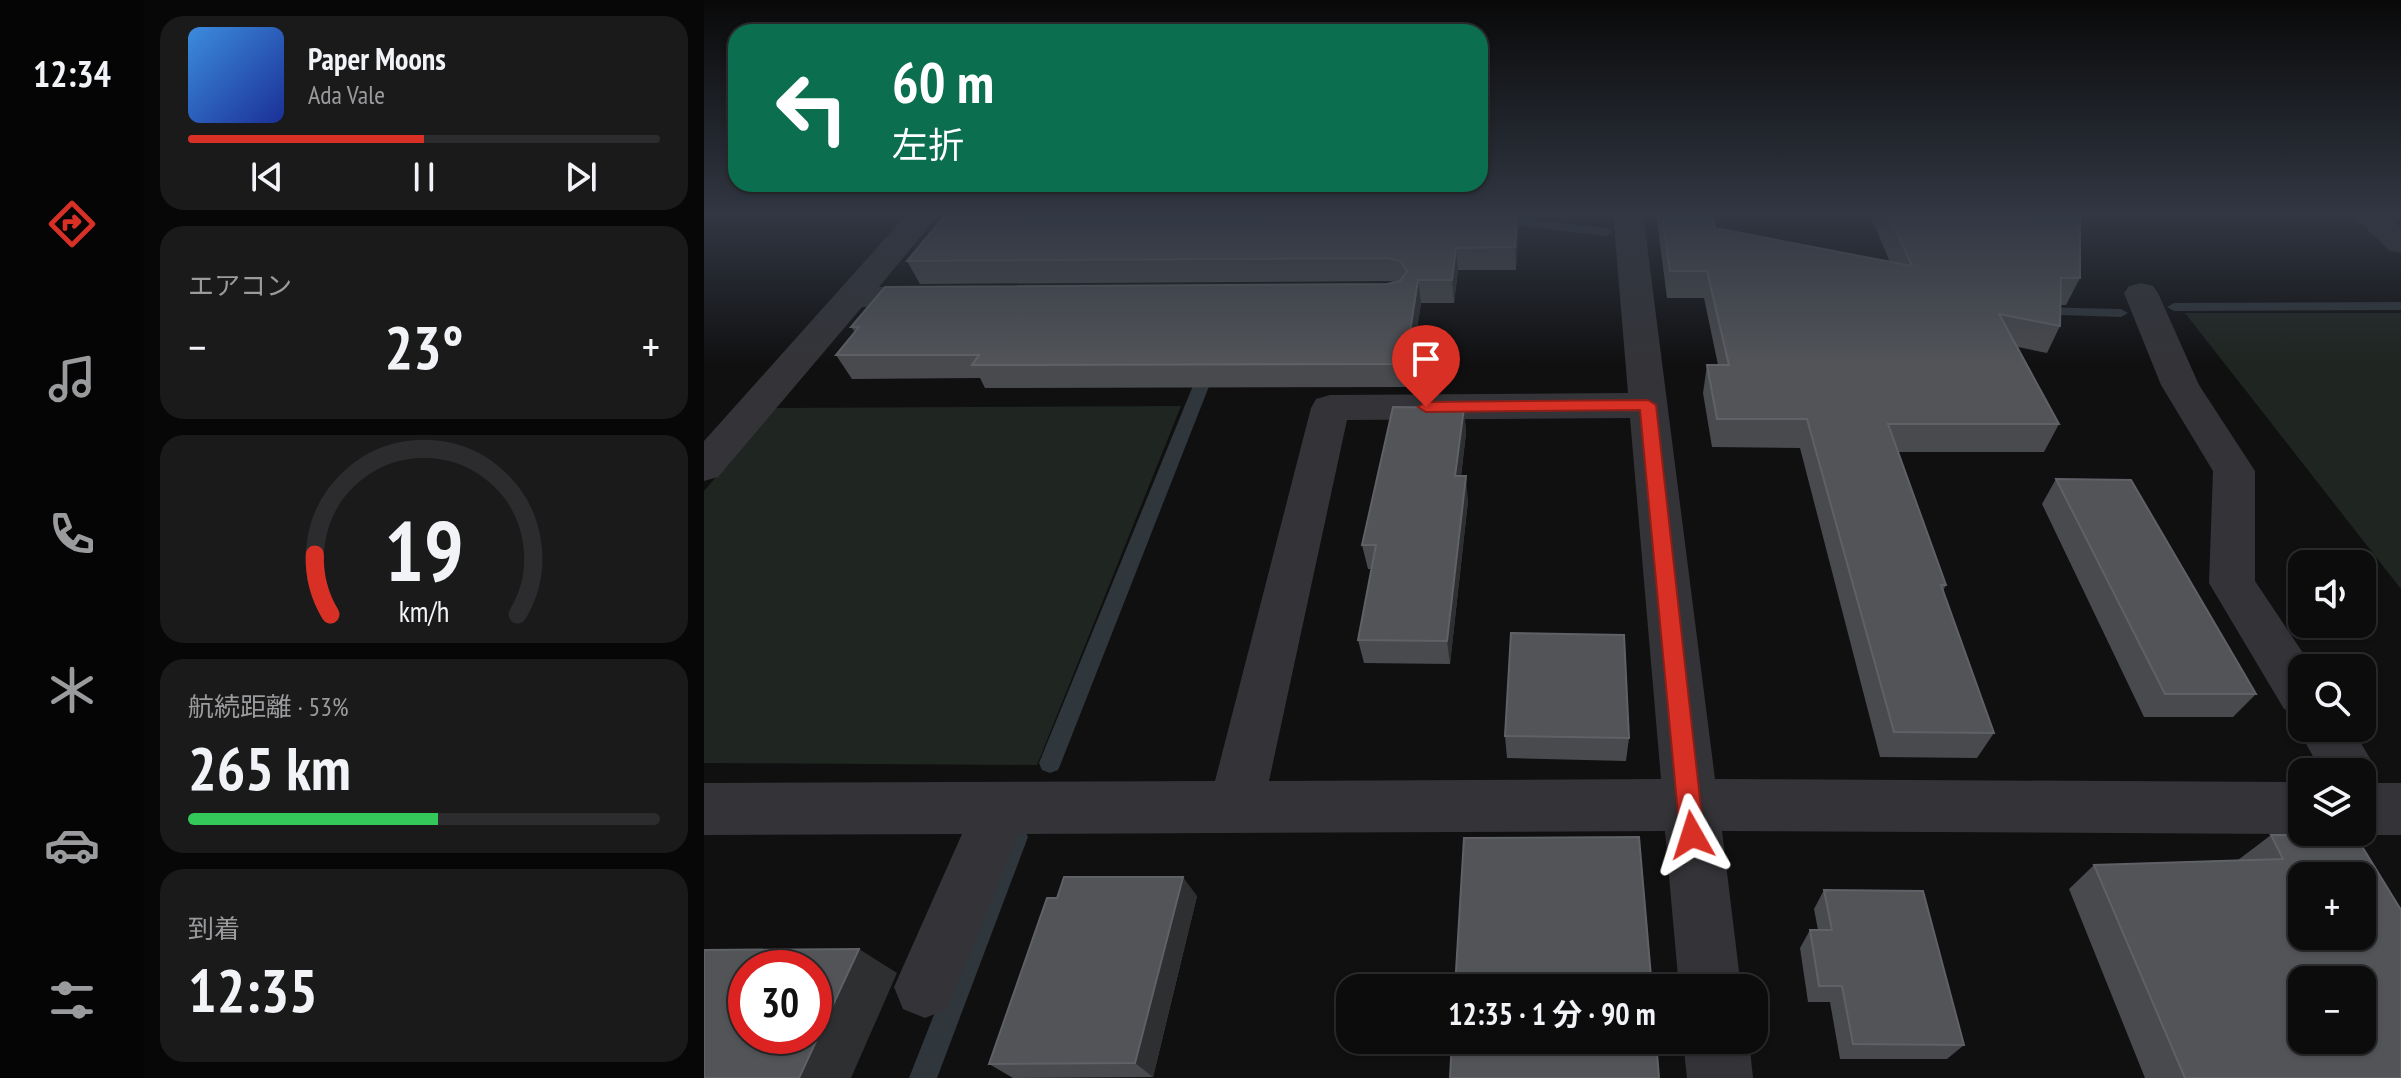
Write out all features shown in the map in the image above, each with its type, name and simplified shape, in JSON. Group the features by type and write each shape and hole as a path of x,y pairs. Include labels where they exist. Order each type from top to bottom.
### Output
{"street":[{"path":"704,467 881,263"},
{"path":"1633,263 1708,974"},
{"path":"2141,293 2180,385 2234,471 2232,583 2288,672"},
{"path":"852,297 963,296"},
{"path":"1236,807 1330,408 1648,405"},
{"path":"704,809 1689,805 2288,808"},
{"path":"925,987 1001,808"},
{"path":"1717,1054 1720,1078"}],"shaded area":[{"path":"2185,313 2401,313 2401,589 2376,557 2376,550 2370,550"},
{"path":"1181,406 1037,765 704,763 704,491 775,408"}],"building":[{"path":"1402,263 1454,263 1452,280 1418,280 1405,364 972,365 979,355 836,355 859,327 851,327 885,287 1387,284 1400,281 1407,271"},
{"path":"1669,263 1898,263 1912,266 1911,263 2080,263 2080,278 2061,278 2060,326 1999,314 2059,424 1888,424 1946,585 1941,585 1994,733 1894,732 1807,419 1717,419 1707,365 1729,365 1707,271 1670,271"},
{"path":"1393,407 1464,408 1455,476 1466,476 1447,641 1358,640 1376,545 1362,545"},
{"path":"2056,479 2131,480 2256,694 2165,694"},
{"path":"1511,633 1624,635 1629,738 1505,736"},
{"path":"2271,835 2288,835 2288,846 2362,846 2372,862 2288,862 2288,950 2376,950 2376,869 2401,910 2401,1078 2185,1078 2094,865 2283,859"},
{"path":"1639,837 1651,974 1456,974 1464,838"},
{"path":"1064,877 1183,877 1135,1063 989,1064 1047,898 1057,898"},
{"path":"1824,890 1923,891 1964,1045 1853,1044 1842,986 1819,986 1810,930 1832,930"},
{"path":"859,949 832,1007 832,950 728,950 728,1054 810,1054 799,1078 704,1078 704,950"},
{"path":"1451,1054 1657,1054 1659,1078 1450,1078"}],"waterway":[{"path":"2174,307 2401,306"},
{"path":"2036,311 2121,313"},
{"path":"1050,763 1209,366"},
{"path":"923,1078 1016,837"}],"route":[{"path":"1426,407 1648,405 1692,835"}]}
